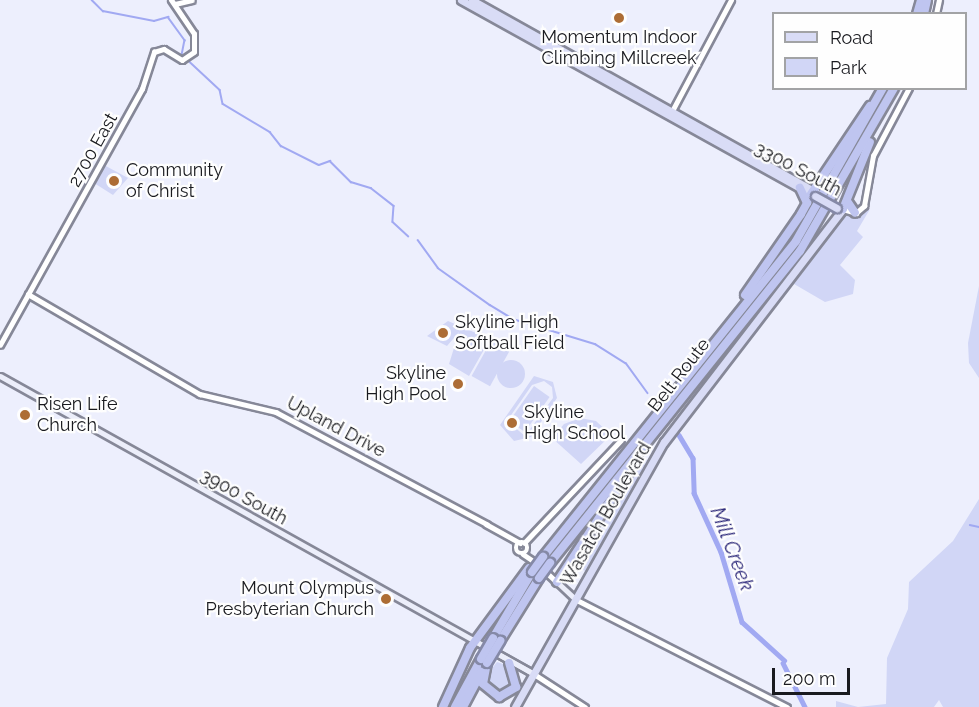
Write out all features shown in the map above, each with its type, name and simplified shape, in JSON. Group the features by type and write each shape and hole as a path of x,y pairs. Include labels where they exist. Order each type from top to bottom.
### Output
{"highway":[{"path":"814,193 821,175 882,90"},
{"name":"Belt Route","path":"455,707 484,661 539,563 811,219 882,90"},
{"name":"Belt Route","path":"539,563 697,377 800,251 893,90"},
{"path":"855,213 841,206 878,119"},
{"path":"683,382 789,235 807,202 803,186 821,175"},
{"path":"557,582 596,517 697,377"},
{"path":"443,707 475,641 539,563"},
{"path":"484,661 483,684 500,697 516,687 509,663"},
{"name":"Belt Route","path":"463,707 484,661"}],"main road":[{"name":"3300 South","path":"461,0 671,113"},
{"name":"3300 South","path":"472,0 814,193 841,206"},
{"name":"Wasatch Boulevard","path":"515,707 671,432 841,206"},
{"name":"3900 South","path":"0,376 534,674"},
{"name":"Upland Drive","path":"557,582 575,599"},
{"name":"3900 South","path":"475,641 509,663 534,674"}],"street":[{"path":"671,113 693,68 732,0"},
{"path":"173,2 191,1"},
{"name":"2700 East","path":"0,345 142,89 154,52 164,49 178,59 191,56 194,34 173,2"},
{"path":"855,213 864,206 873,156 908,90"},
{"name":"Upland Drive","path":"28,294 200,394 276,412 487,524 523,547 557,582"},
{"path":"523,547 621,440"},
{"name":"Upland Drive","path":"468,514 487,524"},
{"path":"575,599 787,707"},
{"path":"534,674 585,707"}],"green space":[{"path":"104,165 128,178 113,195 94,183"},
{"path":"870,209 857,231 863,237 840,265 855,280 853,294 825,302 794,284 846,215 858,217"},
{"path":"979,286 979,378 969,363 968,343"},
{"path":"448,321 490,339 469,376 449,364 459,332 447,346 427,336"},
{"path":"491,341 509,351 490,386 472,376"},
{"path":"511,360 521,364 525,374 521,384 511,388 501,384 497,374 501,364"},
{"path":"534,376 553,382 557,398 531,437 514,441 500,425","holes":["544,381 552,387 553,398 525,436 507,421 532,385"]},
{"path":"534,386 550,397 525,432 509,421"},
{"path":"580,418 596,421 611,435 581,464 552,438 564,424"},
{"path":"643,457 649,461 585,571 570,563"},
{"path":"979,499 979,707 943,707 939,700 934,707 858,707 886,704 887,658 908,609 909,582 953,541"},
{"path":"497,662 506,665 513,687 497,694 488,689 486,676"},
{"path":"836,701 858,707 836,707"}],"waterway":[{"name":"Mill Creek","path":"92,0 103,11 154,21 168,17 185,40 182,56"},
{"name":"Mill Creek","path":"190,62 220,90 223,104 270,132 281,146 319,165 330,161 351,182 371,188 394,206 393,222 408,236"},
{"name":"Mill Creek","path":"418,240 438,268 490,305 513,319 595,344 626,363 648,393"},
{"name":"Mill Creek","path":"679,435 693,458 694,493 721,552 742,622 784,660"},
{"path":"970,525 979,527"},
{"name":"Mill Creek","path":"783,663 805,707"}],"place":[{"name":"Momentum Indoor Climbing Millcreek","path":"619,18"},
{"name":"Community of Christ","path":"114,181"},
{"name":"Skyline High Softball Field","path":"443,333"},
{"name":"Skyline High Pool","path":"458,384"},
{"name":"Risen Life Church","path":"25,415"},
{"name":"Skyline High School","path":"512,423"},
{"name":"Mount Olympus Presbyterian Church","path":"386,599"}]}
